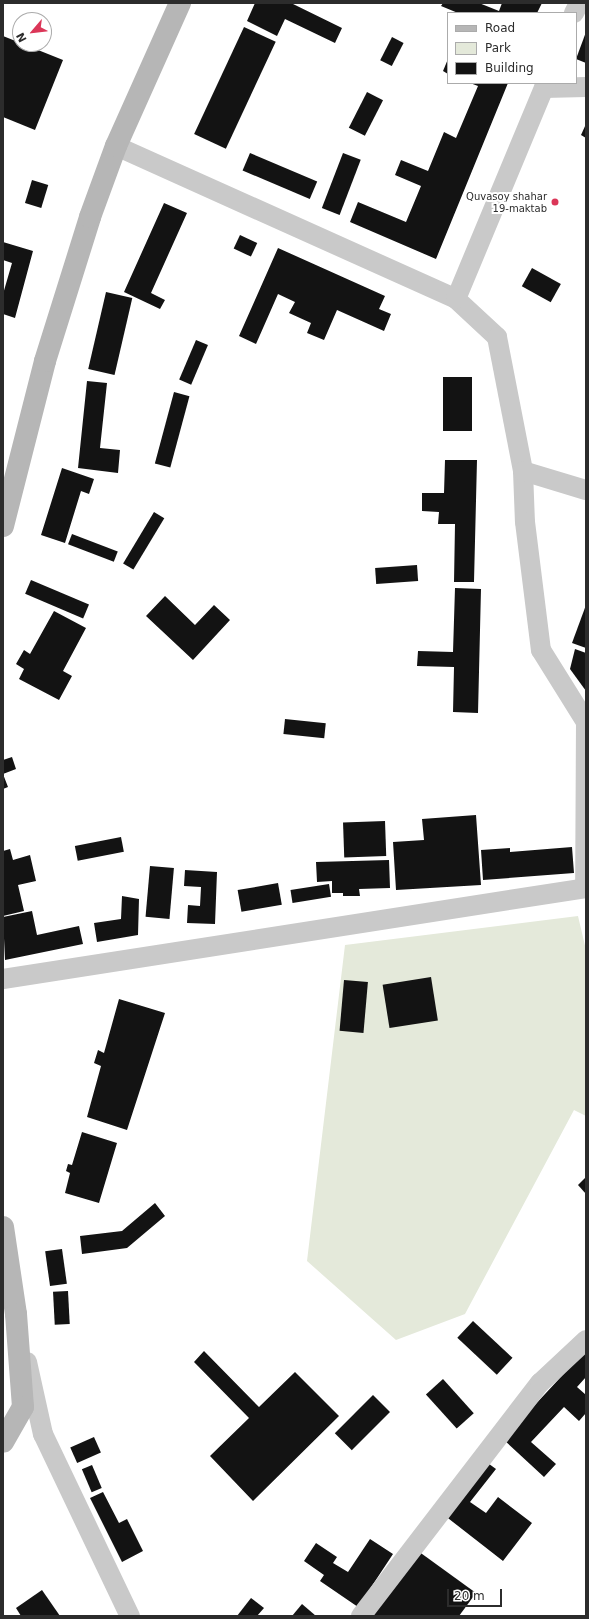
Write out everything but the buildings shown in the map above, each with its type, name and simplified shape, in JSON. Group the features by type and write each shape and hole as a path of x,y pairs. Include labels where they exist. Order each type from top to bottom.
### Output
{"main road":[{"path":"3,526 45,361 116,146 180,3"},
{"path":"3,1227 16,1314 23,1408 3,1442"}],"street":[{"path":"574,12 579,3"},
{"path":"456,299 545,85 586,87"},
{"path":"3,979 586,888 586,722 541,650 525,522 523,471 497,337 456,299 116,146"},
{"path":"523,471 586,490"},
{"path":"16,1314 43,1434 130,1616"},
{"path":"361,1616 540,1383 586,1340"}],"green space":[{"path":"578,916 586,950 586,1116 574,1110 465,1314 396,1340 307,1261 345,945"}],"place":[{"name":"Quvasoy shahar 19-maktab","path":"555,202"}]}
